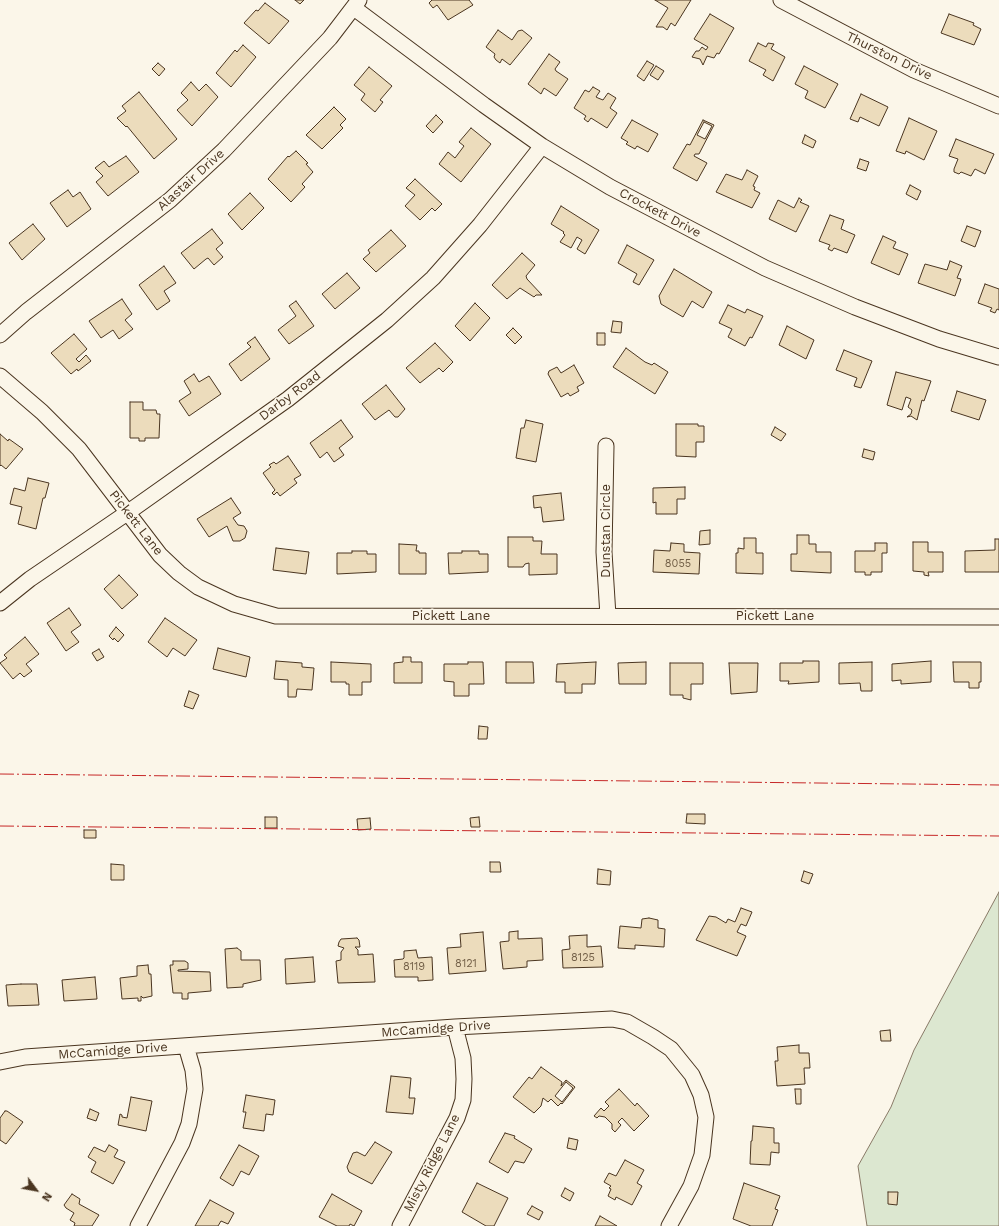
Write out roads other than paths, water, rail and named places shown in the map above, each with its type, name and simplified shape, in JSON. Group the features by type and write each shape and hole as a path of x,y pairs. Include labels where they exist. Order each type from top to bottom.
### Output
{"street":[{"name":"Thurston Drive","path":"781,0 914,70 999,106"},
{"name":"Crockett Drive","path":"357,4 484,105 542,146 610,187 765,268 854,307 999,358"},
{"name":"Alastair Drive","path":"0,336 26,312 170,200 224,150 330,38 357,4"},
{"name":"Darby Road","path":"0,603 30,579 127,513 288,399 387,320 433,278 475,231 542,146"},
{"name":"Pickett Lane","path":"0,376 42,412 79,450 160,555 179,573 198,587 234,604 276,616 999,617"},
{"name":"Dunstan Circle","path":"606,446 604,552 608,616"},
{"name":"McCamidge Drive","path":"0,1062 24,1057 455,1027 612,1019 627,1022 653,1036 671,1049 692,1075 701,1095 706,1117 702,1155 691,1186 669,1226"},
{"name":"Misty Ridge Lane","path":"400,1226 457,1118 463,1100 463,1058 455,1027"},
{"path":"138,1226 182,1143 189,1124 195,1089 193,1070 186,1046"}]}
